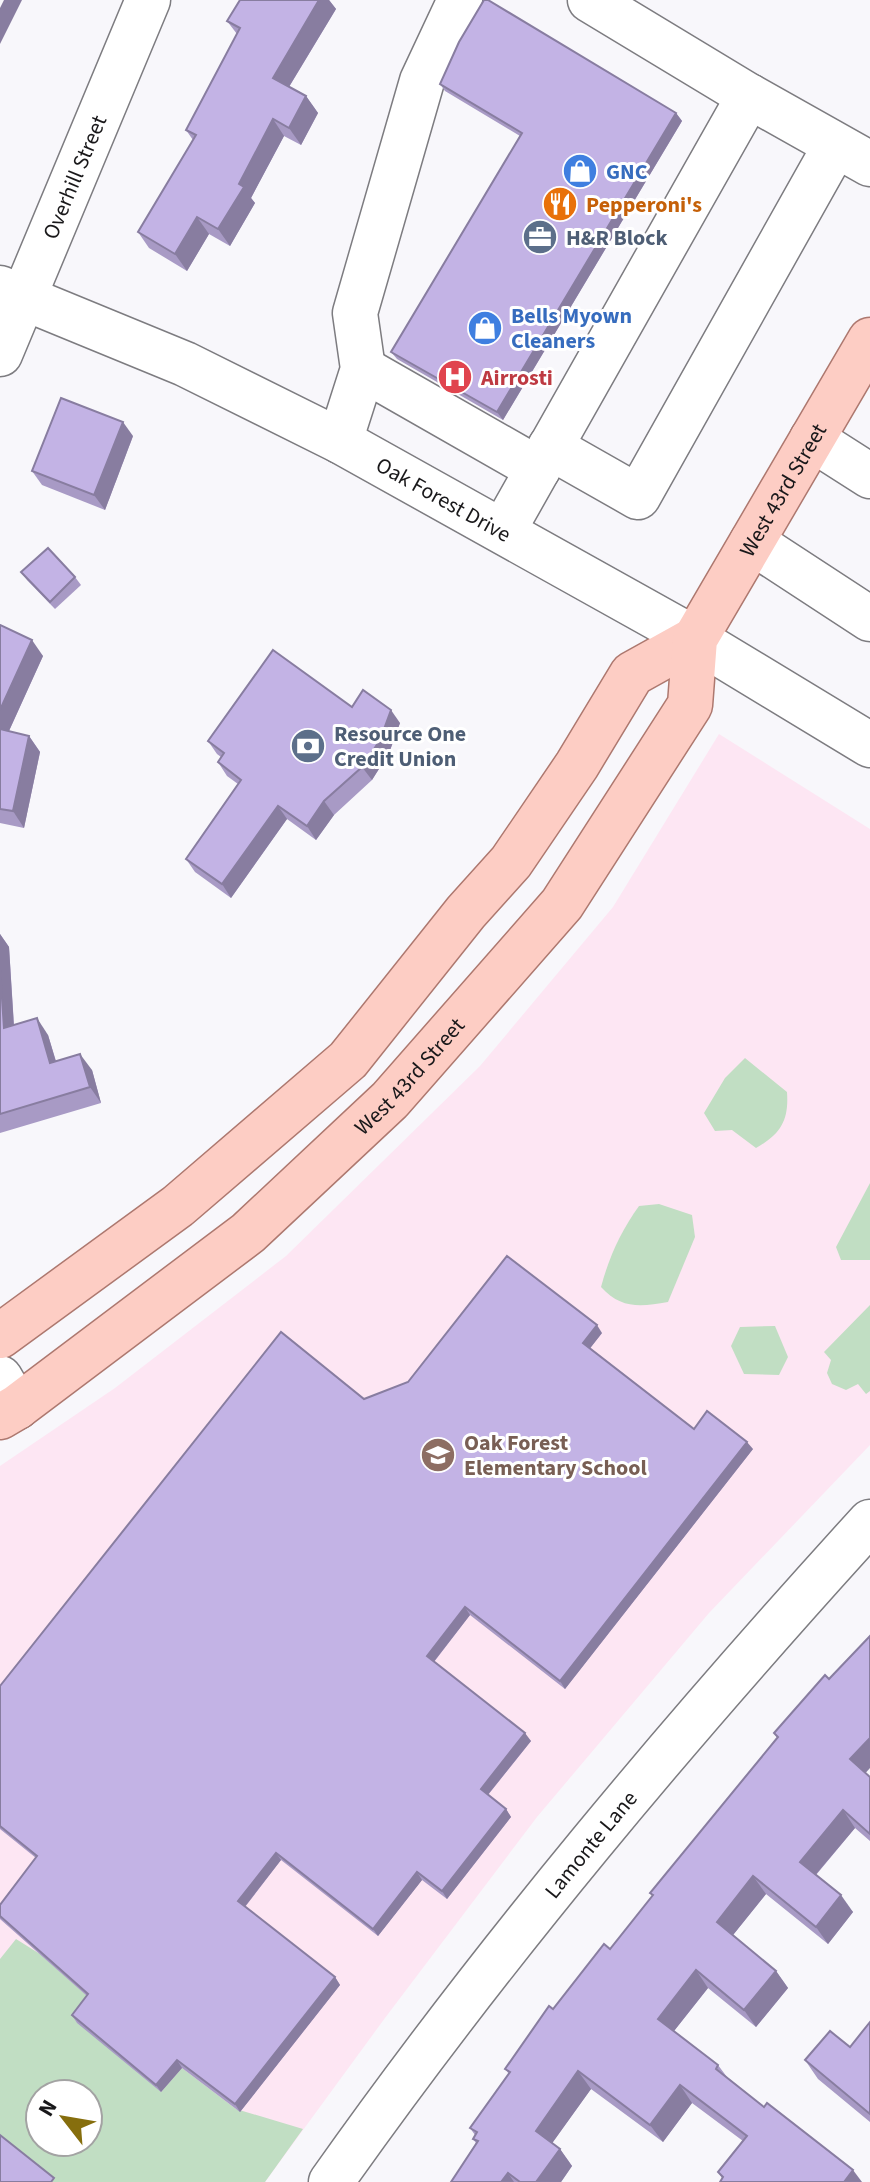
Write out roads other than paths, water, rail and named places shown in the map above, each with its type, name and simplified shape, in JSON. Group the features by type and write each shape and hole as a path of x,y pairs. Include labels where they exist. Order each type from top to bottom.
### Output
{"main road":[{"name":"West 43rd Street","path":"6,1401 248,1233 390,1100 562,904 690,705 695,639 870,340"},
{"path":"0,1336 178,1206 348,1060 466,912 511,862 577,765 632,674 695,639"}],"street":[{"name":"Overhill Street","path":"0,354 12,294 148,0"},
{"path":"340,441 363,369 355,313 422,81 460,0"},
{"path":"590,0 749,96 870,164"},
{"path":"503,531 749,96"},
{"path":"363,369 544,458 638,497 829,157 828,141"},
{"name":"Oak Forest Drive","path":"12,294 185,364 340,441 695,639 870,745"},
{"path":"812,439 870,476"},
{"path":"752,542 870,619"},
{"name":"Lamonte Lane","path":"331,2182 393,2095 577,1859 791,1609 870,1522"}],"place":[{"name":"GNC","path":"580,171"},
{"name":"Pepperoni's","path":"560,204"},
{"name":"H&R Block","path":"540,237"},
{"name":"Bells Myown Cleaners","path":"485,328"},
{"name":"Airrosti","path":"455,377"},
{"name":"Resource One Credit Union","path":"308,746"},
{"name":"Oak Forest Elementary School","path":"438,1455"}]}
